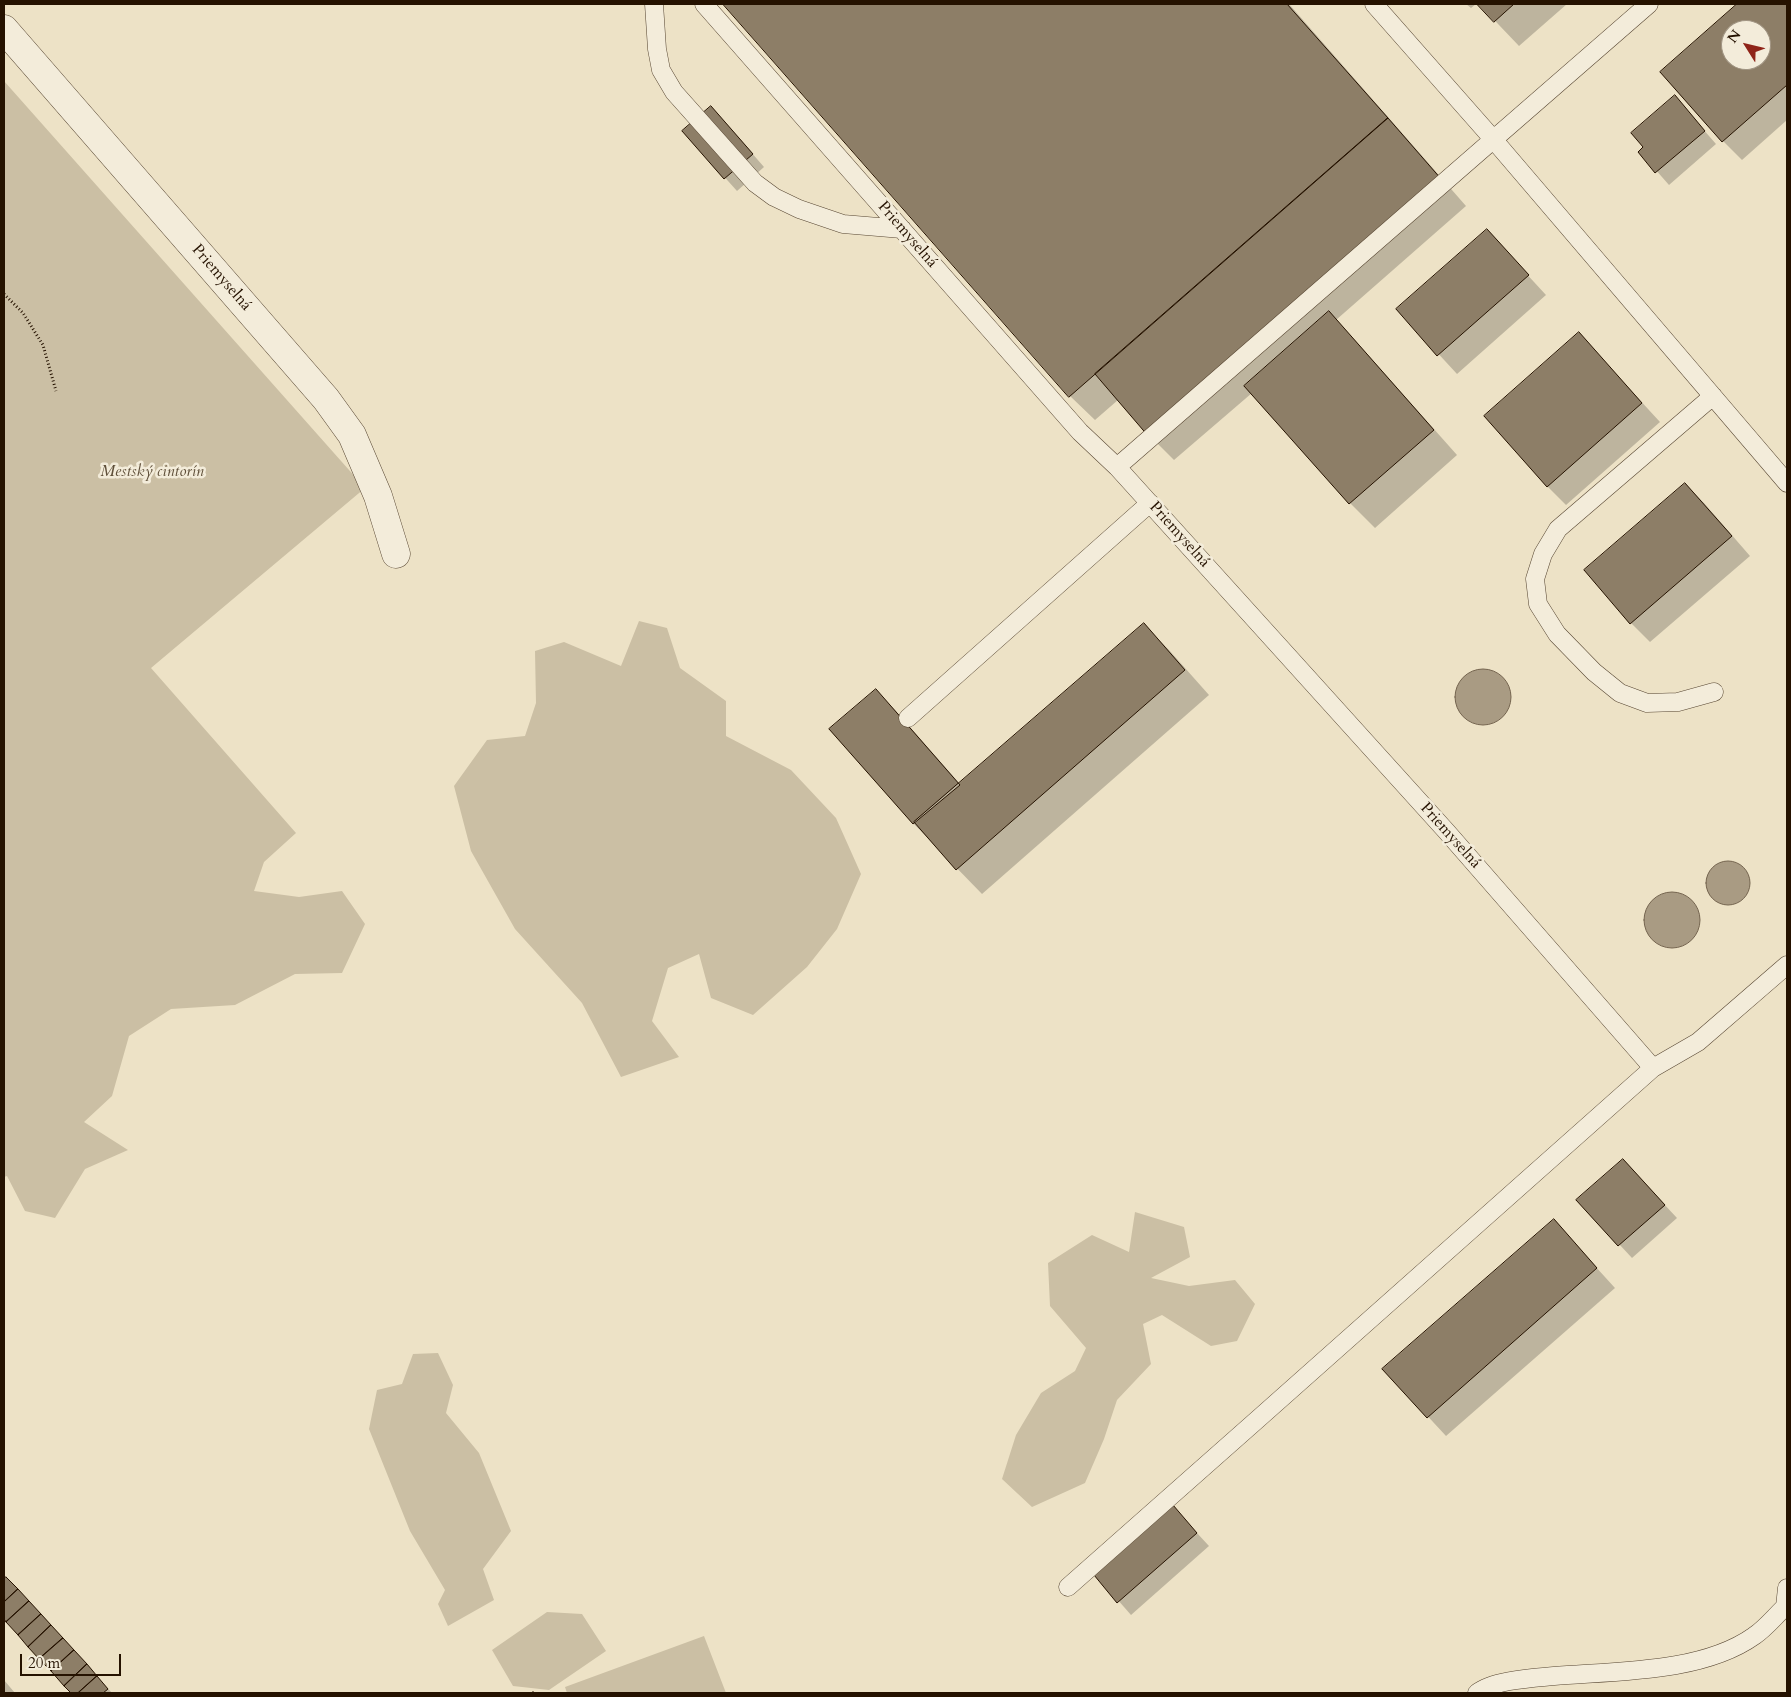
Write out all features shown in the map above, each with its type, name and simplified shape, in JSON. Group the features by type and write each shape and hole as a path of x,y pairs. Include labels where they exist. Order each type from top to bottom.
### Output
{"street":[{"name":"Priemyselná","path":"4,29 326,399 352,435 378,496 396,554"}],"lane":[{"path":"654,4 657,49 661,70 674,92 754,183 774,197 799,209 843,224 902,229"},
{"name":"Priemyselná","path":"704,4 1080,432 1117,467 1447,832 1653,1068"},
{"path":"1374,4 1493,139 1787,483"},
{"path":"1117,467 1650,4"},
{"path":"1713,396 1558,530 1543,554 1535,578 1538,604 1557,634 1594,672 1620,693 1647,703 1678,702 1714,692"},
{"path":"908,718 1150,504"},
{"path":"1068,1586 1653,1068 1698,1042 1787,966"},
{"path":"1477,1693 1483,1688 1523,1679 1673,1666 1719,1654 1754,1636 1786,1606 1787,1588"}],"path":[{"path":"4,294 23,313 44,345 56,391"}],"green space":[{"name":"Mestský cintorín","path":"4,81 365,488 151,668 296,833 264,862 254,891 299,897 342,891 365,924 342,973 295,974 235,1005 171,1009 129,1036 112,1096 84,1122 128,1150 85,1169 55,1218 25,1211 7,1176 4,1177"},
{"path":"639,621 667,628 680,668 726,701 726,736 791,770 836,818 861,874 837,929 807,967 753,1015 711,998 699,954 668,968 652,1021 679,1057 621,1077 582,1003 515,929 471,851 454,786 487,740 525,736 536,703 535,651 564,642 621,666"},
{"path":"1135,1212 1184,1227 1190,1257 1151,1278 1189,1286 1235,1280 1255,1304 1237,1341 1211,1346 1162,1315 1143,1324 1151,1364 1117,1400 1104,1439 1085,1483 1032,1507 1002,1479 1016,1435 1041,1393 1075,1371 1086,1348 1050,1306 1048,1263 1092,1235 1129,1252"},
{"path":"438,1353 453,1385 446,1413 479,1453 511,1531 483,1569 494,1600 448,1626 438,1604 445,1590 410,1531 369,1429 377,1390 402,1384 413,1354"},
{"path":"547,1612 582,1614 606,1651 549,1690 513,1686 492,1650"},
{"path":"704,1636 726,1693 567,1693 565,1687"}],"shaded area":[{"path":"1477,669 1489,669 1499,673 1507,681 1511,697 1507,713 1499,721 1489,725 1477,725 1467,721 1459,713 1455,703 1455,691 1459,681 1467,673"},
{"path":"1728,861 1740,865 1746,871 1750,883 1746,895 1740,901 1728,905 1716,901 1710,895 1706,883 1710,871 1716,865"},
{"path":"1666,892 1678,892 1688,896 1696,904 1700,920 1696,936 1688,944 1678,948 1666,948 1656,944 1648,936 1644,926 1644,914 1648,904 1656,896"}],"building":[{"path":"723,4 1287,4 1388,118 1069,397"},
{"path":"1477,4 1514,4 1494,22"},
{"path":"1737,4 1787,4 1787,85 1722,142 1660,72"},
{"path":"1675,95 1705,131 1655,173 1638,152 1643,147 1631,133"},
{"path":"711,106 753,154 724,179 682,131"},
{"path":"1388,118 1442,180 1149,437 1095,374"},
{"path":"1487,229 1529,275 1437,356 1396,309"},
{"path":"1329,311 1434,430 1349,504 1244,386"},
{"path":"1579,332 1642,403 1547,487 1484,416"},
{"path":"1685,483 1732,536 1630,624 1584,570"},
{"path":"1144,623 1185,670 956,870 914,822"},
{"path":"876,689 960,785 913,824 829,729"},
{"path":"1623,1159 1665,1205 1618,1246 1576,1200"},
{"path":"1554,1219 1597,1268 1427,1418 1382,1369"},
{"path":"1173,1505 1197,1533 1117,1603 1094,1575"},
{"path":"6,1577 18,1589 4,1602 4,1579"},
{"path":"18,1589 29,1601 6,1622 4,1619 4,1602"},
{"path":"29,1601 41,1614 18,1635 6,1622"},
{"path":"41,1614 51,1625 28,1647 18,1635"},
{"path":"51,1625 63,1638 39,1659 28,1647"},
{"path":"63,1638 74,1650 51,1671 39,1659"},
{"path":"74,1650 87,1664 64,1686 51,1671"},
{"path":"87,1664 97,1676 78,1693 71,1693 64,1686"},
{"path":"97,1676 108,1689 103,1693 78,1693"}]}
